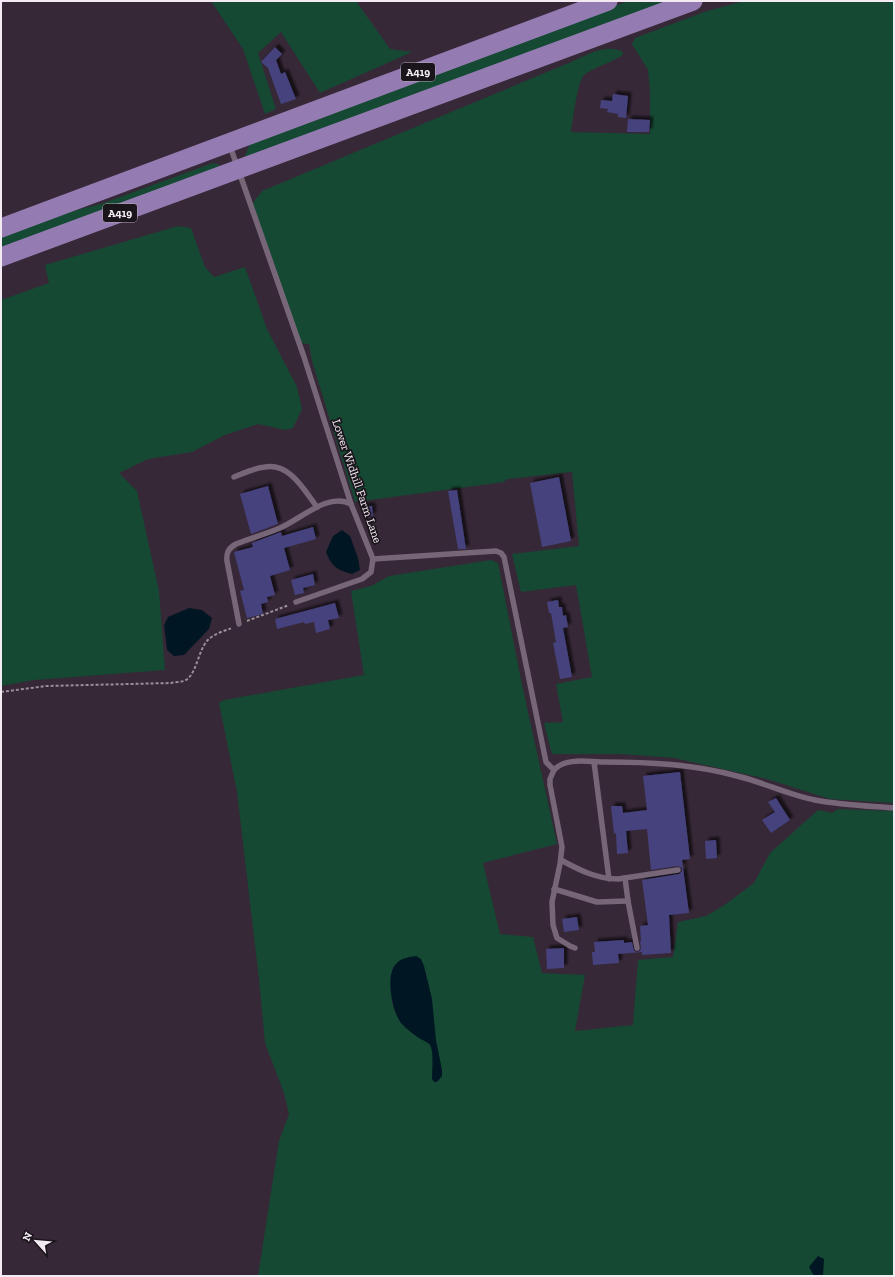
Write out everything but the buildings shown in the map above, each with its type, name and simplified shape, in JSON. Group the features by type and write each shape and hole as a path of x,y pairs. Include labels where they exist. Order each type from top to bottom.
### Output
{"highway":[{"name":"A419","path":"1,228 608,1"},
{"name":"A419","path":"1,257 693,1"}],"lane":[{"name":"Lower Widhill Farm Lane","path":"229,143 304,357 351,504 373,560 472,552 496,551 501,553 504,557 529,686 546,762 554,770"},
{"path":"234,477 266,466 282,469 288,472 298,482 317,507"},
{"path":"240,624 226,556 230,548 236,544 281,527 317,507 338,500 344,500 351,504"},
{"path":"296,602 362,579 371,572 373,560"},
{"path":"575,948 560,941 555,933 552,914 554,889 561,860 562,847 550,779 554,770 562,764 573,761 673,764 714,770 758,781 799,796 835,804 894,808"},
{"path":"594,762 609,879"},
{"path":"561,860 589,874 609,879 678,870"},
{"path":"625,878 637,948"},
{"path":"554,889 597,902 628,901"}],"path":[{"path":"1,692 46,686 171,683 184,681 193,672 208,640 240,624 296,602"}],"green space":[{"path":"211,1 356,1 390,49 412,52 320,93 281,32 258,53 276,109 265,114 243,49"},
{"path":"628,1 672,1 247,159 245,156 251,141"},
{"path":"744,1 894,1 894,803 830,799 767,779 674,758 621,754 552,754 544,723 563,722 556,684 592,677 576,585 521,592 512,554 579,546 572,472 507,479 504,482 355,502 312,361 309,344 299,343 251,205 262,191 596,51 615,49 622,51 623,55 584,75 577,93 571,132 650,134 650,92 648,70 632,44 635,38 704,12"},
{"path":"213,163 220,165 219,167 1,250 1,236 53,216 101,204"},
{"path":"178,226 191,228 205,267 214,277 245,267 267,329 297,387 302,409 293,428 285,430 258,424 225,435 192,452 148,459 119,473 137,491 159,591 165,670 34,680 1,686 1,300 49,283 45,265"},
{"path":"491,560 498,563 521,680 557,844 483,863 500,934 533,937 542,973 585,975 575,1031 633,1025 638,960 673,957 678,922 706,916 723,906 754,883 770,853 818,810 832,813 838,809 894,811 894,1276 258,1276 279,1141 289,1114 284,1093 265,1043 237,792 219,703 224,700 364,675 351,591 371,586 389,576","holes":["392,975 415,1035 401,1022 394,1009 392,1002"]}],"water":[{"path":"342,530 350,536 358,558 360,570 352,574 342,571 336,567 330,561 326,552 333,536"},
{"path":"189,608 202,610 212,618 209,629 184,655 174,656 167,650 164,625 168,617"},
{"path":"416,956 421,959 424,966 432,999 436,1040 442,1070 442,1076 437,1082 434,1082 432,1079 432,1056 430,1045 412,1033 401,1023 395,1010 391,993 391,976 396,964 408,957"},
{"path":"818,1256 824,1259 823,1276 814,1276 809,1267"}]}
